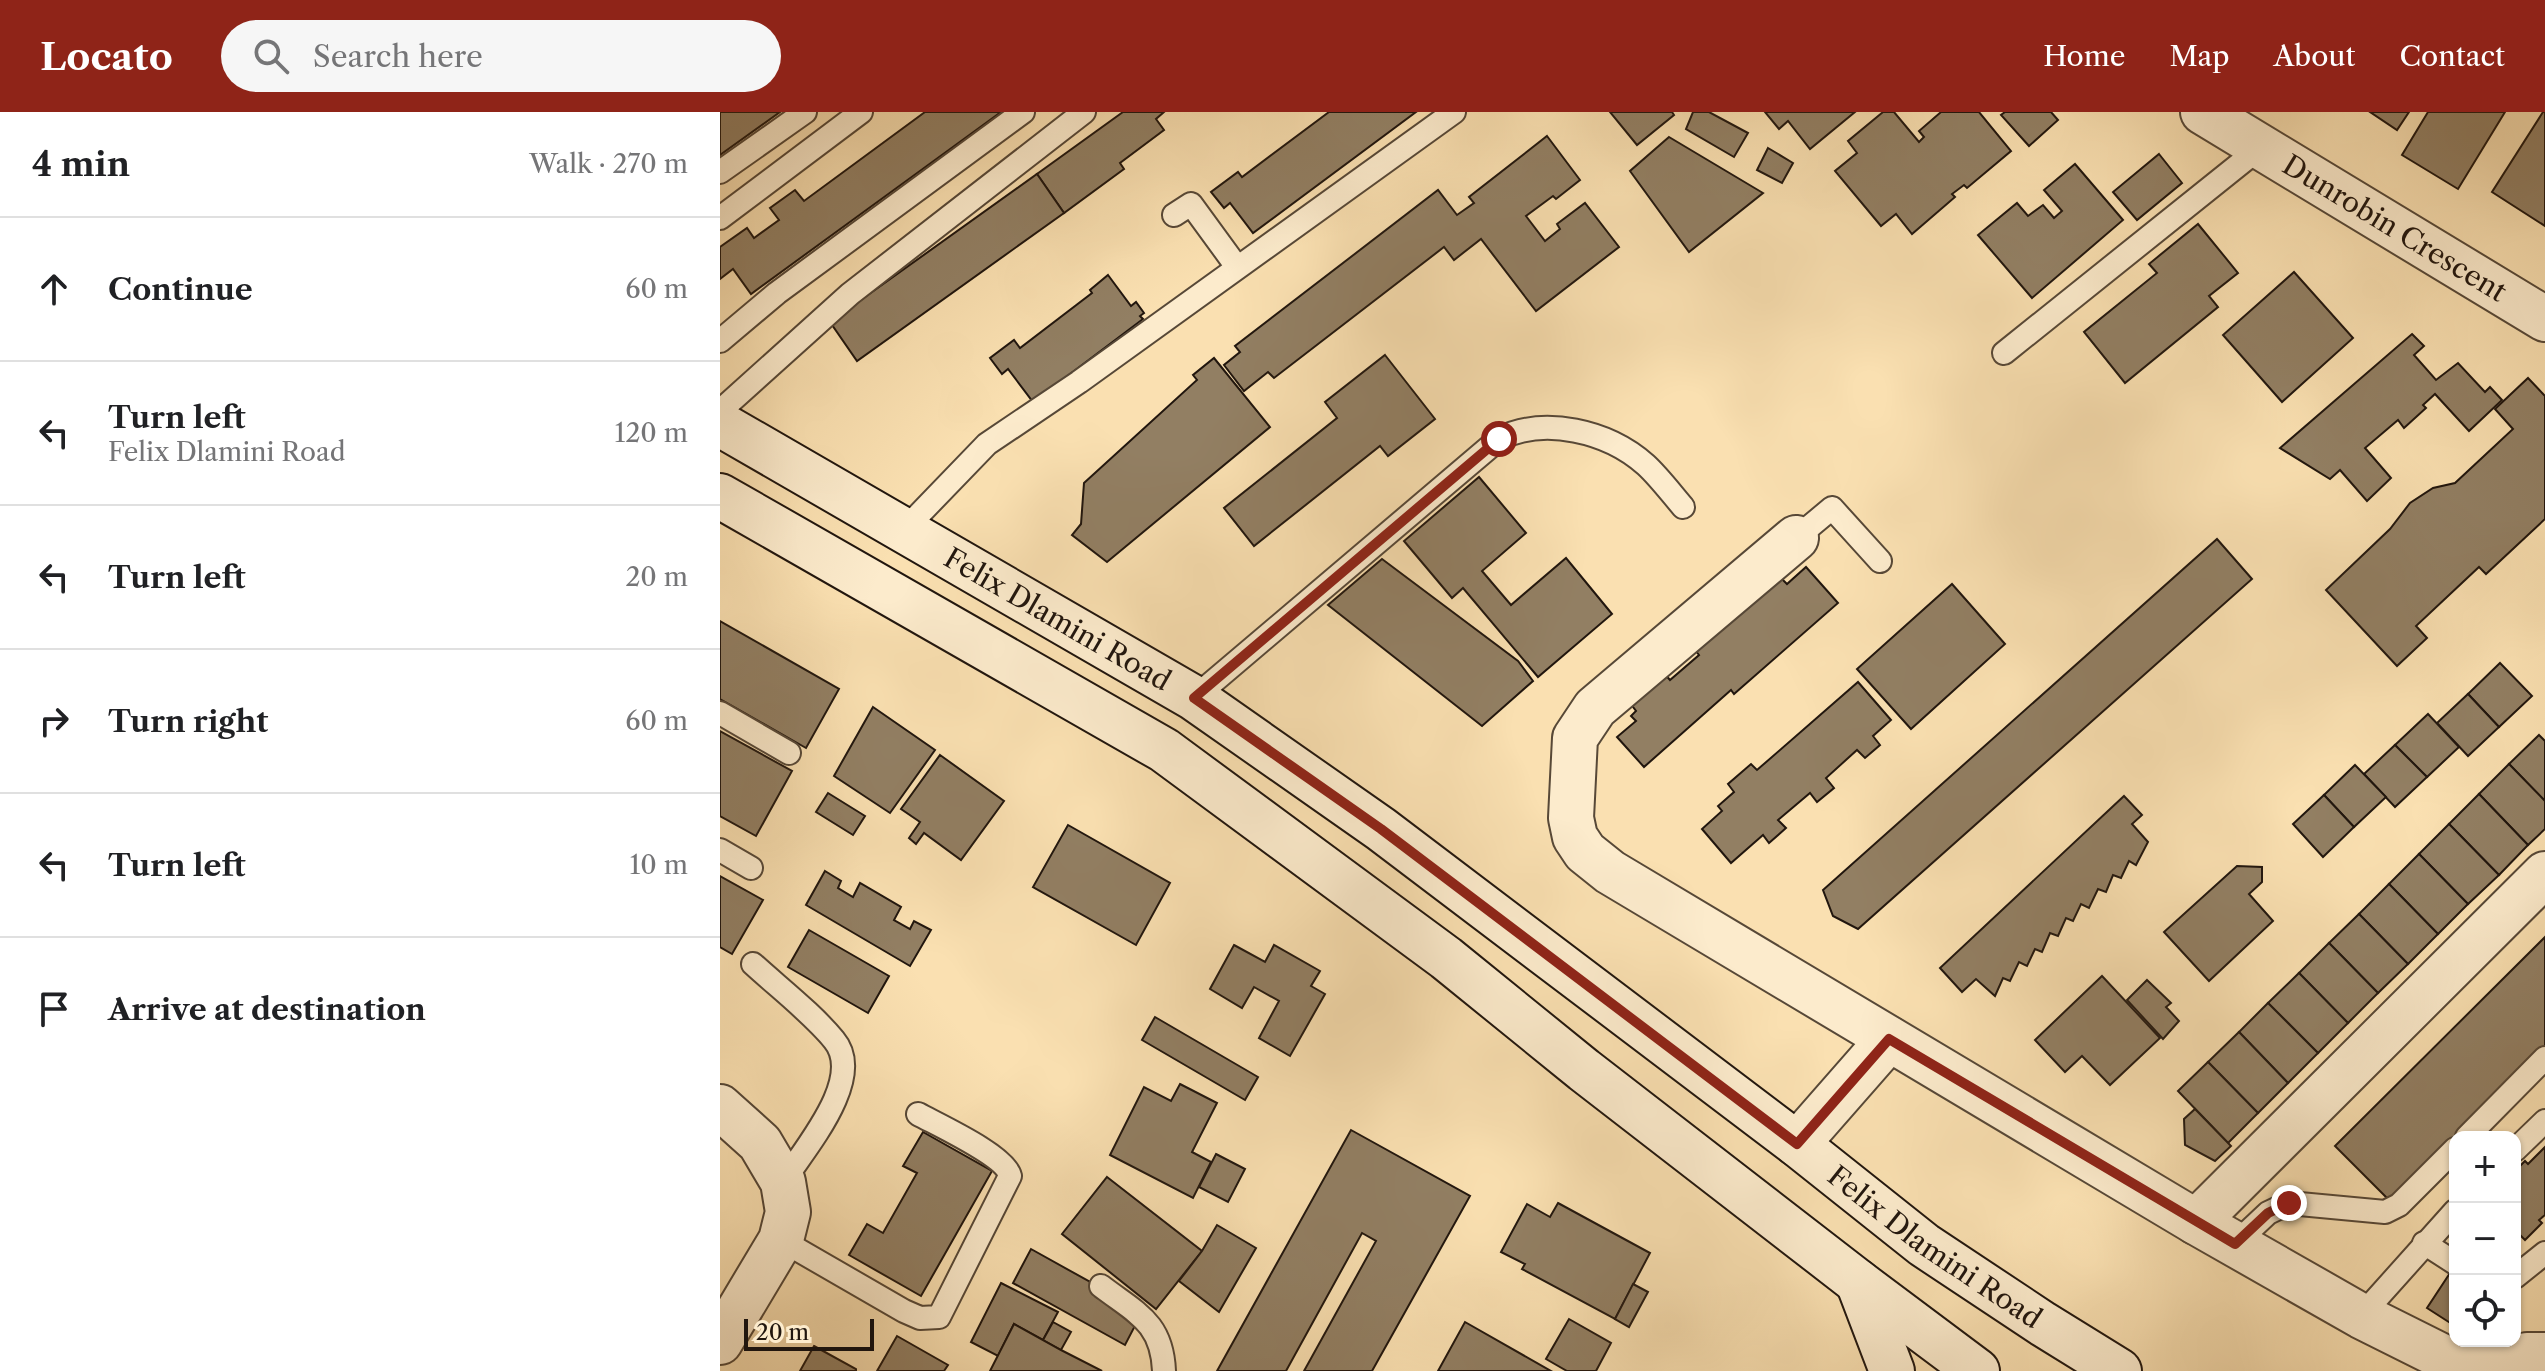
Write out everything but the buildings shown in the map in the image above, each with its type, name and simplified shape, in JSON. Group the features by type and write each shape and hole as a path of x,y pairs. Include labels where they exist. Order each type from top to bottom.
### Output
{"main road":[{"name":"Dunrobin Crescent","path":"2203,112 2545,319"},
{"name":"Felix Dlamini Road","path":"720,424 1194,698 1381,829 1797,1144 1924,1245 2100,1366"},
{"path":"720,496 1164,750 1446,958 1584,1070 1977,1371"},
{"path":"1796,538 1595,708 1575,738 1571,818 1575,837 1585,852 1610,872 1889,1039 2196,1222 2361,1316 2451,1361 2471,1367 2484,1367 2527,1355 2545,1355"},
{"path":"2196,1222 2545,874"},
{"path":"1797,1144 1889,1039"},
{"path":"720,1107 760,1143 783,1182 788,1212 781,1240 720,1342"},
{"path":"1858,1282 1892,1371"}],"lane":[{"path":"720,172 805,112"},
{"path":"720,218 861,112"},
{"path":"720,341 777,293 1023,112"},
{"path":"720,411 850,294 1084,112"},
{"path":"904,530 987,444 1079,382 1454,112"},
{"path":"2004,353 2261,147"},
{"path":"1174,215 1191,204 1237,267"},
{"path":"1194,698 1499,439 1517,430 1555,427 1600,438 1627,451 1646,465 1683,507"},
{"path":"1796,538 1832,508 1880,561"},
{"path":"720,713 789,753"},
{"path":"720,850 751,868"},
{"path":"753,964 836,1042 844,1063 844,1078 834,1102 783,1182"},
{"path":"2473,1131 2545,1058"},
{"path":"781,1240 904,1311 920,1318 939,1317 1010,1176 1005,1165 995,1158 918,1114"},
{"path":"2521,1144 2545,1121"},
{"path":"2235,1244 2268,1213 2289,1203 2385,1212 2399,1205 2449,1155"},
{"path":"2361,1316 2449,1217"},
{"path":"2424,1243 2449,1259"},
{"path":"2518,1275 2545,1253"},
{"path":"1101,1286 1152,1326 1161,1346 1164,1371"}],"route":[{"path":"1499,439 1194,698 1381,829 1797,1144 1889,1039 2235,1244 2268,1213 2289,1203"}]}
